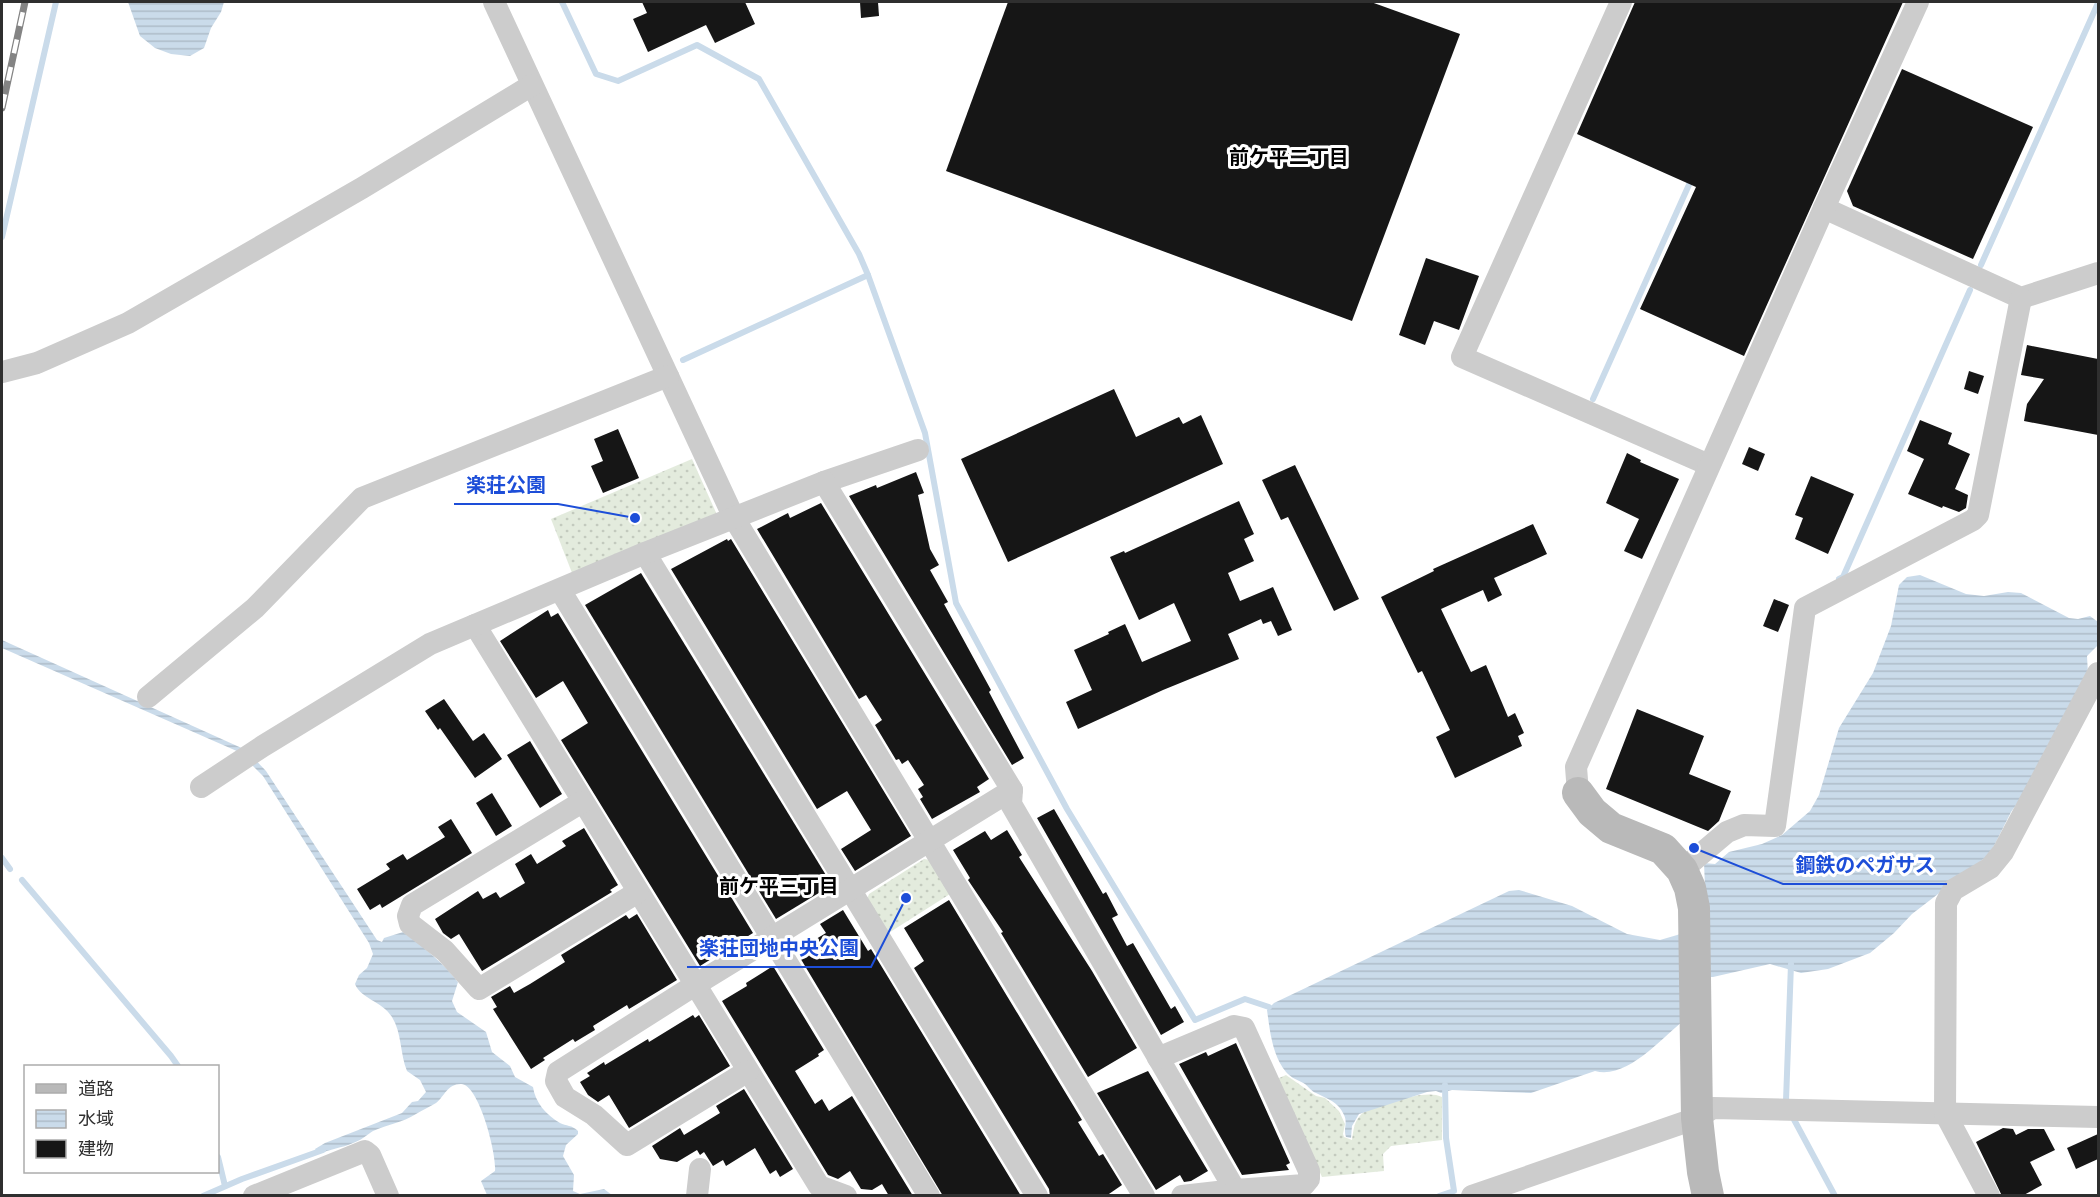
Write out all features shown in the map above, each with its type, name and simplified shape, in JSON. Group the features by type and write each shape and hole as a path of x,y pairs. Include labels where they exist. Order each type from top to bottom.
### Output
{"street":[{"path":"494,2 734,518 1144,1196"},
{"path":"1621,2 1462,357 1709,465"},
{"path":"1708,1196 1697,1118 1694,908 1690,888 1682,870 1663,849 1611,828 1592,813 1578,793 1576,767 1709,465 1918,2"},
{"path":"2,372 37,363 128,323 362,188 532,85"},
{"path":"1824,208 2021,298 2098,273"},
{"path":"1682,870 1726,832 1744,825 1774,826 1805,608 1973,520 1978,515 2021,298"},
{"path":"148,697 255,608 362,498 668,376"},
{"path":"201,787 430,644 645,553 824,482 918,450"},
{"path":"824,482 1012,790 1011,804 1235,1190"},
{"path":"645,553 1037,1196"},
{"path":"560,590 928,1196"},
{"path":"475,625 819,1186 846,1196"},
{"path":"1989,1196 1945,1113 1946,903 1953,890 1989,868 2003,852 2098,673"},
{"path":"748,1071 627,1145 594,1115 564,1097 556,1081 558,1072 1012,790"},
{"path":"582,802 412,905 408,916 410,924 445,951 479,989 638,892"},
{"path":"1158,1058 1234,1026 1244,1028 1309,1170 1309,1179 1304,1185 1182,1196"},
{"path":"1472,1196 1697,1118 1713,1108 2098,1117"},
{"path":"254,1196 365,1151 370,1155 388,1196"},
{"path":"697,1196 700,1170"}],"shaded area":[{"path":"692,459 718,517 574,578 551,519"},
{"path":"924,859 930,860 950,894 887,934 866,902 869,894"},
{"path":"1286,1075 1316,1096 1325,1098 1339,1111 1345,1124 1344,1137 1352,1140 1354,1127 1365,1111 1415,1096 1442,1097 1442,1140 1391,1146 1383,1154 1384,1171 1322,1177 1277,1079"}],"water":[{"path":"128,2 224,2 204,48 190,56 171,54 155,48 140,36"},
{"path":"1920,575 1966,594 1984,596 2008,592 2021,593 2069,618 2078,619 2090,616 2098,622 2098,645 2087,656 2088,674 1990,854 1912,914 1870,953 1828,969 1801,973 1770,964 1713,977 1686,977 1687,1018 1644,1055 1620,1069 1607,1072 1595,1071 1531,1093 1452,1090 1441,1093 1427,1092 1359,1114 1352,1126 1351,1138 1346,1137 1345,1118 1339,1106 1286,1072 1278,1058 1271,1034 1267,1010 1274,1003 1509,891 1519,890 1572,906 1627,934 1660,940 1684,933 1707,934 1704,863 1715,864 1729,852 1762,844 1782,835 1810,811 1819,795 1839,728 1873,673 1891,626 1899,585 1907,577"},
{"path":"2,640 246,750 266,771 377,940 382,942 384,938 403,932 439,961 458,982 452,1001 457,1012 486,1032 492,1052 510,1066 515,1077 533,1087 536,1098 550,1116 578,1131 578,1134 566,1145 563,1156 574,1175 573,1191 580,1194 604,1189 612,1195 487,1195 481,1181 495,1171 490,1136 474,1095 468,1087 461,1084 452,1086 436,1103 411,1117 373,1131 356,1142 318,1154 315,1149 325,1143 402,1113 426,1092 420,1080 407,1071 398,1030 392,1017 383,1007 362,993 355,984 359,975 367,968 373,954 369,943 263,776 239,752 2,648"}],"building":[{"path":"642,2 745,2 755,24 715,43 706,25 648,52 633,19 647,13"},
{"path":"860,2 878,2 879,16 861,18"},
{"path":"1008,2 1371,2 1460,34 1352,321 946,171"},
{"path":"1635,2 1903,2 1744,356 1640,309 1696,187 1577,134"},
{"path":"1902,69 2033,127 1973,259 1853,206 1847,191"},
{"path":"1426,258 1479,276 1459,330 1434,321 1425,345 1399,335"},
{"path":"2027,345 2098,359 2098,435 2024,421 2027,404 2044,379 2021,375"},
{"path":"1969,371 1984,376 1978,394 1964,389"},
{"path":"1114,389 1136,437 1179,417 1183,424 1201,415 1223,464 1008,562 961,459"},
{"path":"1920,420 1952,433 1948,444 1970,454 1955,489 1968,495 1966,508 1959,512 1943,506 1942,508 1908,494 1924,459 1907,451"},
{"path":"618,429 639,478 603,493 591,466 603,461 594,439"},
{"path":"1749,447 1765,454 1758,471 1742,464"},
{"path":"1627,453 1641,460 1640,462 1679,479 1642,559 1624,551 1639,519 1606,503"},
{"path":"1295,465 1359,599 1334,611 1288,517 1281,520 1262,480"},
{"path":"916,472 924,493 918,495 930,549 939,565 930,570 948,602 944,604 991,690 989,692 1024,758 1012,765 849,496 876,485 877,488"},
{"path":"1811,476 1854,494 1828,554 1795,539 1803,518 1795,515"},
{"path":"1239,501 1254,534 1244,539 1254,561 1228,573 1240,601 1273,587 1292,630 1278,636 1271,621 1263,624 1261,619 1228,634 1239,659 1163,690 1078,729 1066,702 1092,690 1074,650 1125,624 1142,662 1191,641 1174,603 1139,620 1110,557 1124,551 1125,553"},
{"path":"821,503 989,779 977,787 980,792 932,819 920,799 923,797 918,789 924,785 908,760 902,764 899,759 896,760 875,725 882,720 866,695 859,699 757,529 788,513 790,518"},
{"path":"1533,524 1547,554 1494,578 1502,595 1488,602 1483,590 1441,609 1471,672 1486,665 1508,717 1515,713 1524,733 1518,736 1522,746 1455,778 1436,737 1450,730 1422,671 1418,673 1381,597 1434,571 1433,569"},
{"path":"727,539 728,541 731,539 911,836 855,871 841,849 871,830 847,791 817,809 671,569"},
{"path":"641,573 832,885 776,919 585,605"},
{"path":"1774,599 1789,605 1778,632 1763,626"},
{"path":"548,610 551,617 558,613 753,933 700,966 561,740 588,723 563,681 536,698 500,641"},
{"path":"444,699 473,741 484,733 502,759 475,778 440,728 438,730 425,711"},
{"path":"1637,709 1704,736 1689,774 1731,791 1719,821 1708,831 1606,789"},
{"path":"530,741 562,794 540,808 507,755"},
{"path":"492,793 512,826 496,836 476,803"},
{"path":"1054,809 1103,894 1106,892 1118,915 1112,918 1127,946 1133,943 1171,1009 1175,1006 1184,1022 1161,1035 1037,818"},
{"path":"451,819 472,853 382,908 380,904 370,910 357,889 390,869 386,864 403,854 407,860 445,837 438,827"},
{"path":"584,828 618,885 610,890 612,892 482,971 459,934 451,939 443,933 435,919 478,891 483,899 496,892 500,898 525,883 515,864 531,854 537,864 566,846 562,841"},
{"path":"1007,830 1022,855 1019,857 1092,971 1137,1048 1088,1077 1001,933 1003,932 968,880 970,878 953,850 985,831 991,840"},
{"path":"949,900 1082,1120 1078,1122 1099,1156 1103,1154 1122,1185 1106,1196 1050,1196 1049,1189 914,968 924,961 904,928"},
{"path":"843,910 868,951 871,949 1021,1196 943,1196 796,951 826,933 820,924"},
{"path":"637,914 677,980 629,1009 627,1005 593,1026 595,1030 575,1042 573,1039 543,1058 545,1060 531,1069 493,1009 497,1007 491,997 510,986 514,993 530,984 565,962 561,955 626,915 629,919"},
{"path":"773,966 824,1050 818,1054 819,1056 795,1071 815,1104 822,1099 829,1111 852,1096 913,1196 889,1196 882,1184 872,1190 861,1189 850,1171 838,1179 828,1175 722,1001"},
{"path":"693,1015 695,1018 699,1015 730,1066 629,1128 609,1095 598,1102 588,1095 580,1082 590,1076 587,1073 648,1039 649,1042"},
{"path":"1236,1043 1290,1163 1286,1165 1289,1170 1242,1175 1179,1064 1206,1052 1208,1056"},
{"path":"1148,1071 1208,1171 1191,1181 1184,1182 1180,1175 1156,1190 1097,1093"},
{"path":"744,1089 793,1169 780,1177 776,1170 770,1174 755,1148 726,1166 723,1160 713,1166 704,1152 700,1155 697,1150 677,1162 660,1159 652,1146 680,1128 684,1135 720,1113 716,1106"},
{"path":"2003,1128 2013,1129 2016,1135 2028,1129 2044,1129 2055,1150 2030,1162 2042,1185 2022,1196 2002,1196 1976,1142"},
{"path":"2098,1134 2098,1159 2076,1169 2067,1148"}],"waterway":[{"path":"2,237 56,2"},
{"path":"562,2 596,74 618,81 697,45 759,79 859,254 868,275 925,433 956,603 1067,809 1195,1020 1245,999 1269,1007"},
{"path":"1981,265 2098,3"},
{"path":"1593,399 1692,178"},
{"path":"683,360 868,275"},
{"path":"1839,579 1843,577 1970,290"},
{"path":"2,858 10,869"},
{"path":"22,880 177,1065"},
{"path":"1786,1101 1791,964"},
{"path":"1439,1196 1454,1191 1446,1138 1445,1085"},
{"path":"1791,1114 1835,1196"},
{"path":"203,1196 242,1179 323,1150"},
{"path":"219,1161 225,1186"}],"railway":[{"path":"2,108 25,2"}],"place":[{"name":"楽荘公園","path":"635,518"},
{"name":"鋼鉄のペガサス","path":"1694,848"},
{"name":"楽荘団地中央公園","path":"906,898"}],"district":[{"name":"前ケ平二丁目","path":"1289,157"},
{"name":"前ケ平三丁目","path":"779,886"}]}
